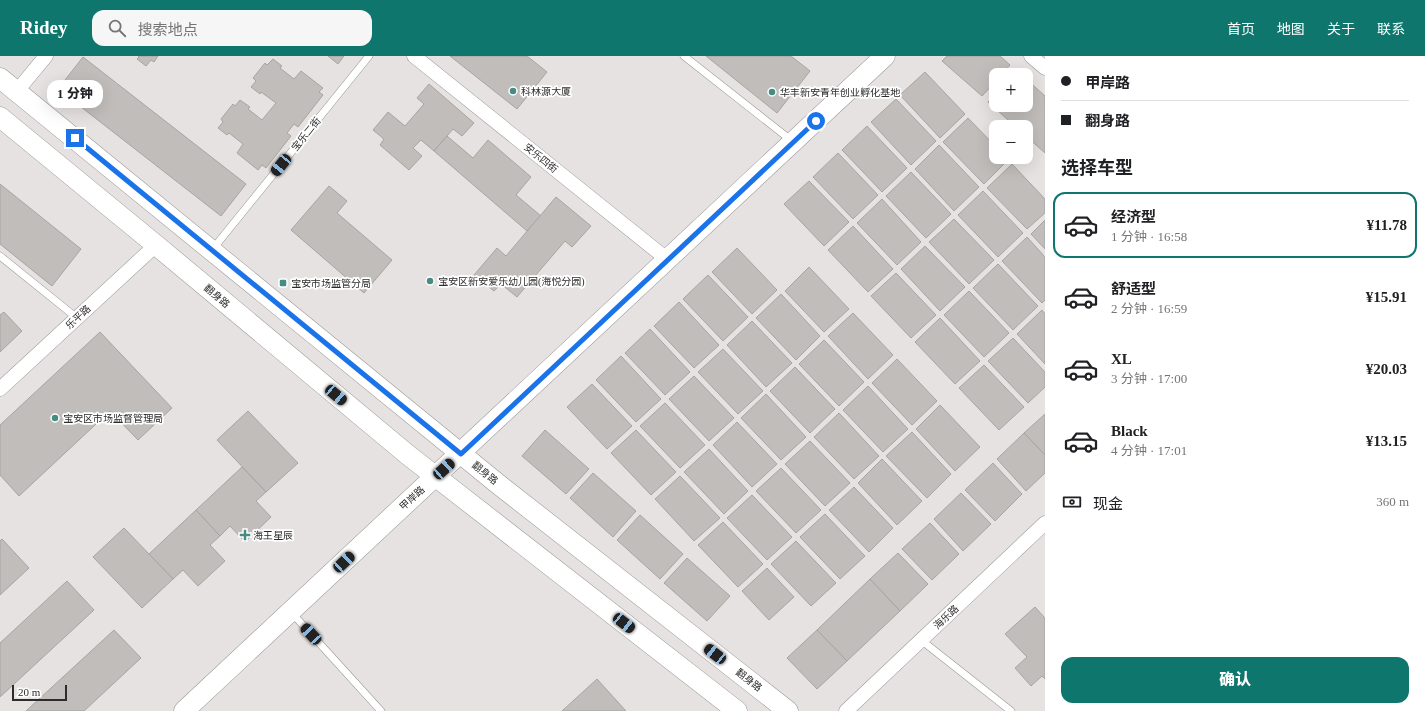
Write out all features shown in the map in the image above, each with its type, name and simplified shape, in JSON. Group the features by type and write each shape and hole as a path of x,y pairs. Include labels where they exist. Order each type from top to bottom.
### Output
{"main road":[{"name":"甲岸路","path":"184,711 886,56"},
{"name":"翻身路","path":"0,78 461,454 788,711"},
{"name":"翻身路","path":"0,117 408,455 737,711"}],"street":[{"path":"17,91 46,56"},
{"name":"安乐四街","path":"414,56 668,260"},
{"path":"1031,56 1045,68"},
{"name":"乐平路","path":"0,389 156,245"},
{"name":"海乐路","path":"846,711 1045,523"}],"lane":[{"name":"宝乐二街","path":"212,250 369,56"},
{"path":"684,56 793,142"},
{"path":"0,256 77,318"},
{"path":"291,612 381,711"},
{"path":"921,640 1011,711"}],"building":[{"path":"138,56 158,56 154,62 151,60 146,66 137,59 139,57"},
{"path":"328,56 344,56 338,64"},
{"name":"科林源大厦","path":"450,56 527,56 547,72 517,109"},
{"name":"华丰新安青年创业孵化基地","path":"706,56 791,56 810,71 777,113"},
{"path":"947,56 1000,56 1010,65 1007,68 989,68 989,88 982,96 942,61"},
{"path":"83,57 246,184 221,216 58,89"},
{"path":"273,59 282,66 280,68 294,79 301,71 323,88 319,92 323,95 298,127 294,124 287,133 291,136 266,168 262,165 258,170 237,153 243,144 229,133 227,135 218,128 223,122 221,119 233,104 235,106 240,100 250,107 248,109 262,120 276,103 251,87 256,81 253,78 265,63 267,65"},
{"path":"925,72 965,114 940,138 900,95"},
{"path":"429,84 474,123 462,136 453,129 434,151 421,140 413,148 422,156 409,170 380,145 384,139 373,130 388,112 405,126 424,104 417,98"},
{"path":"1033,85 1045,96 1045,153 1033,142 1033,120 1008,120 999,112 1033,112"},
{"path":"896,99 936,141 911,165 871,122"},
{"path":"968,118 989,140 989,164 1004,164 984,184 943,142"},
{"path":"867,126 907,168 882,192 842,150"},
{"path":"447,136 473,158 488,140 531,177 516,195 541,216 527,231 434,151"},
{"path":"939,145 979,187 954,211 915,169"},
{"path":"838,153 878,195 853,219 813,177"},
{"path":"1012,164 1045,199 1045,213 1027,229 987,188"},
{"path":"911,172 951,214 926,238 886,196"},
{"path":"809,181 849,222 824,246 784,204"},
{"path":"0,184 81,249 52,286 0,244"},
{"path":"329,186 347,201 337,213 392,260 364,293 291,230"},
{"path":"983,191 1023,233 998,257 958,215"},
{"path":"556,197 591,226 572,247 565,241 517,297 501,284 494,291 474,275 497,248 506,256"},
{"path":"882,199 921,242 897,265 857,223"},
{"path":"954,219 994,260 969,284 929,242"},
{"path":"1045,220 1045,249 1031,234"},
{"path":"853,226 893,269 868,292 828,250"},
{"path":"1027,237 1045,257 1045,300 1042,303 1002,261"},
{"path":"925,246 965,287 940,311 901,269"},
{"path":"737,248 777,290 752,314 712,272"},
{"path":"998,264 1038,306 1013,330 973,288"},
{"path":"809,267 849,309 824,332 785,291"},
{"path":"896,273 936,315 911,338 871,296"},
{"path":"708,275 748,317 723,341 683,299"},
{"path":"969,291 1009,333 984,357 944,315"},
{"path":"781,294 820,336 796,360 756,318"},
{"path":"679,302 719,345 694,368 654,326"},
{"path":"1042,310 1045,314 1045,364 1017,334"},
{"path":"4,312 22,331 0,352 0,315"},
{"path":"853,313 893,355 868,379 828,336"},
{"path":"940,318 980,361 955,384 915,342"},
{"path":"752,321 792,363 766,387 727,345"},
{"path":"650,329 690,372 665,395 625,353"},
{"name":"宝安区市场监督管理局","path":"100,332 172,408 138,440 110,411 19,496 0,475 0,425"},
{"path":"1013,338 1045,372 1045,387 1028,403 988,361"},
{"path":"824,340 864,382 839,406 799,364"},
{"path":"723,349 763,391 738,414 698,372"},
{"path":"621,356 661,399 636,422 596,380"},
{"path":"897,359 937,401 912,425 872,383"},
{"path":"984,365 1024,407 999,430 959,388"},
{"path":"795,367 835,409 810,433 770,391"},
{"path":"694,376 734,418 709,441 669,399"},
{"path":"592,384 632,426 607,449 567,407"},
{"path":"868,386 908,429 883,452 843,410"},
{"path":"766,394 806,437 781,460 741,418"},
{"path":"665,403 705,445 680,468 640,426"},
{"path":"940,405 980,447 955,471 916,429"},
{"path":"248,411 298,463 266,492 217,440"},
{"path":"839,413 879,456 854,479 814,437"},
{"path":"1045,414 1045,455 1024,433"},
{"path":"737,422 777,464 752,487 713,445"},
{"path":"545,430 589,469 566,494 522,456"},
{"path":"636,430 676,472 651,495 611,453"},
{"path":"912,432 951,474 927,498 886,456"},
{"path":"1024,433 1045,455 1045,473 1026,491 997,459"},
{"path":"810,441 850,483 825,506 785,464"},
{"path":"709,449 748,491 724,514 684,472"},
{"path":"882,459 922,501 897,525 858,483"},
{"path":"993,463 1022,494 995,521 965,490"},
{"path":"242,467 266,492 256,501 271,517 245,542 230,526 220,536 196,510"},
{"path":"781,468 821,510 796,533 756,491"},
{"path":"593,473 636,511 613,537 570,498"},
{"path":"680,476 720,518 694,541 655,499"},
{"path":"854,487 893,528 869,552 829,510"},
{"path":"961,493 991,524 963,551 934,519"},
{"path":"752,495 792,537 767,560 727,518"},
{"path":"196,510 220,536 210,545 225,561 198,586 183,570 173,579 149,554"},
{"path":"825,514 865,556 840,579 800,537"},
{"path":"640,515 683,554 660,579 617,540"},
{"path":"723,522 763,564 738,587 698,545"},
{"path":"930,523 959,554 932,580 902,549"},
{"path":"124,528 173,579 142,608 93,557"},
{"path":"2,539 29,568 0,595 0,541"},
{"path":"796,541 836,583 811,606 771,564"},
{"path":"898,553 928,584 900,611 870,579"},
{"path":"687,558 730,596 707,621 664,583"},
{"path":"767,568 794,597 769,620 742,591"},
{"path":"870,579 900,611 847,661 817,630"},
{"path":"67,581 94,610 0,697 0,643"},
{"path":"1035,607 1045,618 1045,679 1042,676 1031,686 1015,668 1027,657 1005,634"},
{"path":"114,630 141,658 84,711 26,711"},
{"path":"817,630 847,661 817,689 787,658"},
{"path":"597,679 626,711 562,711"}],"place":[{"name":"科林源大厦","path":"513,91"},
{"name":"华丰新安青年创业孵化基地","path":"772,92"},
{"name":"宝安区新安爱乐幼儿园(海悦分园)","path":"430,281"},
{"name":"宝安市场监管分局","path":"283,283"},
{"name":"宝安区市场监督管理局","path":"55,418"},
{"name":"海王星辰","path":"245,535"}],"route":[{"path":"75,138 461,454 816,121"}]}
